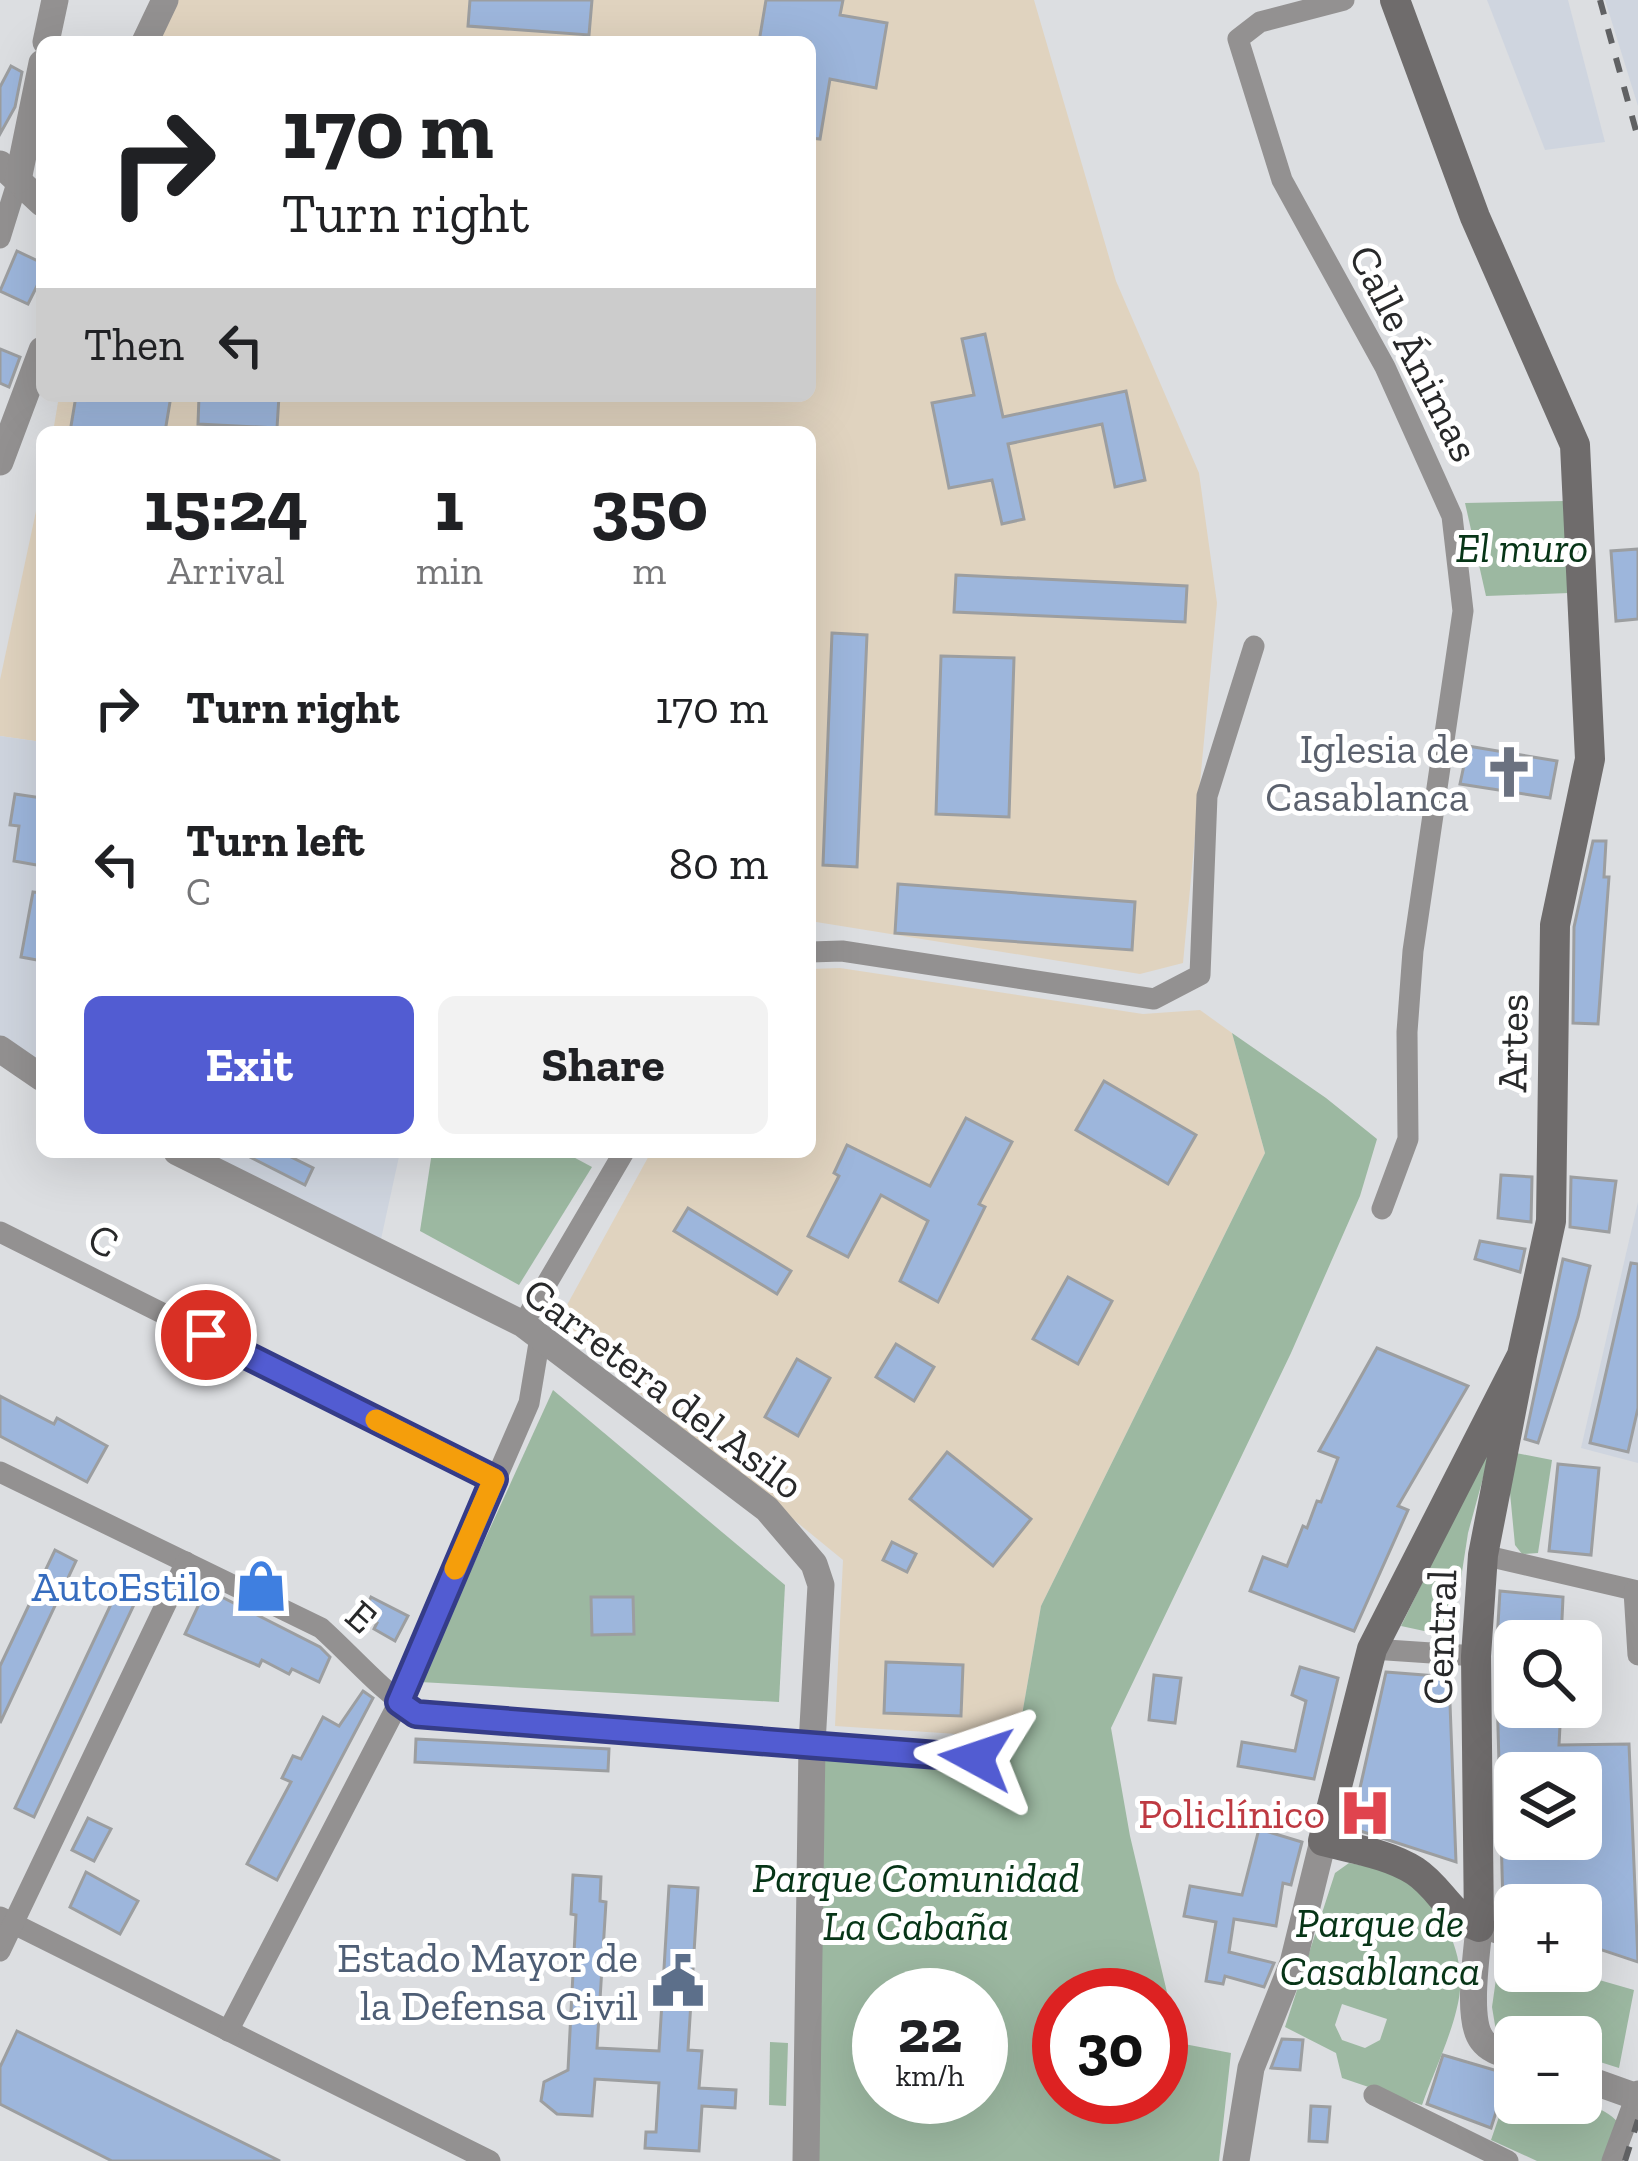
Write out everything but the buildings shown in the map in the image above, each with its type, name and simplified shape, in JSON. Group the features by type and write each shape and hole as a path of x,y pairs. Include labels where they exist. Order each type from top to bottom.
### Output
{"main road":[{"name":"Artes","path":"1323,1840 1372,1649 1522,1355 1551,1221 1555,925 1590,759 1575,445 1474,218 1395,0"},
{"name":"Central","path":"1469,1923 1483,1555 1522,1355"},
{"path":"1323,1840 1415,1871 1469,1923"}],"street":[{"path":"47,36 55,0"},
{"path":"148,36 165,0"},
{"name":"Calle Ánimas","path":"1344,0 1260,22 1238,39 1282,180 1385,367 1452,516 1463,611 1413,951 1407,1032 1408,1139 1382,1209"},
{"path":"2,231 9,172 36,83"},
{"path":"9,172 36,200"},
{"path":"2,231 20,210 36,207"},
{"path":"0,462 36,366"},
{"path":"816,952 842,951 1154,999 1201,975 1207,796 1255,646"},
{"path":"0,1049 36,1074"},
{"name":"Carretera del Asilo","path":"189,1158 531,1331 767,1509 814,1564 821,1585 812,1744 806,2161"},
{"path":"229,2031 399,1702 529,1403 531,1331 621,1158"},
{"name":"C","path":"0,1232 494,1479"},
{"name":"E","path":"0,1472 321,1628 379,1688 416,1714 976,1758"},
{"path":"1483,1555 1636,1591 1638,1655"},
{"path":"0,1952 7,1920 186,1562"},
{"path":"1372,1649 1476,1656"},
{"name":"Artes","path":"1236,2161 1251,2068 1294,1963 1323,1840"},
{"path":"7,1920 490,2161"},
{"path":"1494,1932 1469,1923 1476,1967 1474,2017 1478,2036 1494,2051"},
{"path":"1602,2084 1638,2095 1612,2161"},
{"path":"1374,2095 1508,2161"}],"shaded area":[{"path":"171,0 1034,0 1116,281 1199,473 1217,603 1183,963 1140,974 816,922 816,426 54,426 58,402 816,402 816,36 155,36"},
{"path":"1487,0 1568,0 1605,142 1545,150"},
{"path":"1605,0 1638,0 1638,106"},
{"path":"36,511 36,741 0,736 0,680"},
{"path":"0,736 36,741 36,1074 0,1049"},
{"path":"840,968 1143,1014 1200,1010 1232,1033 1265,1153 1041,1606 1018,1738 835,1726 843,1560 556,1325 648,1158 816,1158 816,969"},
{"path":"189,1158 399,1158 378,1253"},
{"path":"1638,1202 1638,1463 1581,1448"}],"green space":[{"name":"El muro","path":"1565,501 1569,593 1486,596 1465,503"},
{"name":"Parque Comunidad La Cabaña","path":"1232,1033 1377,1139 1360,1196 1291,1353 1111,1728 1161,1968 1032,1968 1032,2124 1188,2124 1188,2045 1231,2053 1219,2161 815,2161 825,1757 990,1767 1018,1738 1041,1606 1265,1153"},
{"path":"431,1158 575,1158 592,1167 519,1285 420,1231"},
{"path":"553,1390 785,1585 779,1702 420,1682"},
{"path":"1495,1434 1468,1533 1452,1637 1401,1626"},
{"path":"1506,1451 1552,1460 1538,1553 1522,1554 1515,1545"},
{"name":"Parque de Casablanca","path":"1349,1863 1394,1875 1434,1908 1452,1938 1460,1972 1458,2003 1422,2105 1342,2078 1336,2053 1285,2027 1335,1873","holes":["1342,2004 1387,2019 1380,2040 1365,2048 1342,2040 1335,2025"]},
{"path":"1602,1981 1634,1990 1619,2068 1602,2063 1602,2016 1494,2019 1494,1992 1602,1992"},
{"path":"770,2042 788,2043 786,2106 769,2105"},
{"path":"1602,2111 1619,2123 1603,2161 1537,2161 1491,2140 1497,2124 1602,2124"}],"railway":[{"path":"1600,0 1638,138"},
{"path":"1625,2161 1638,2120"}],"slow traffic":[{"path":"376,1420 494,1479 455,1569"}],"place":[{"name":"Iglesia de Casablanca","path":"1509,772"},
{"name":"AutoEstilo","path":"261,1586"},
{"name":"Policlínico","path":"1365,1813"},
{"name":"Estado Mayor de la Defensa Civil","path":"678,1981"}],"route":[{"path":"206,1335 494,1479 399,1702 416,1714 976,1758"}]}
